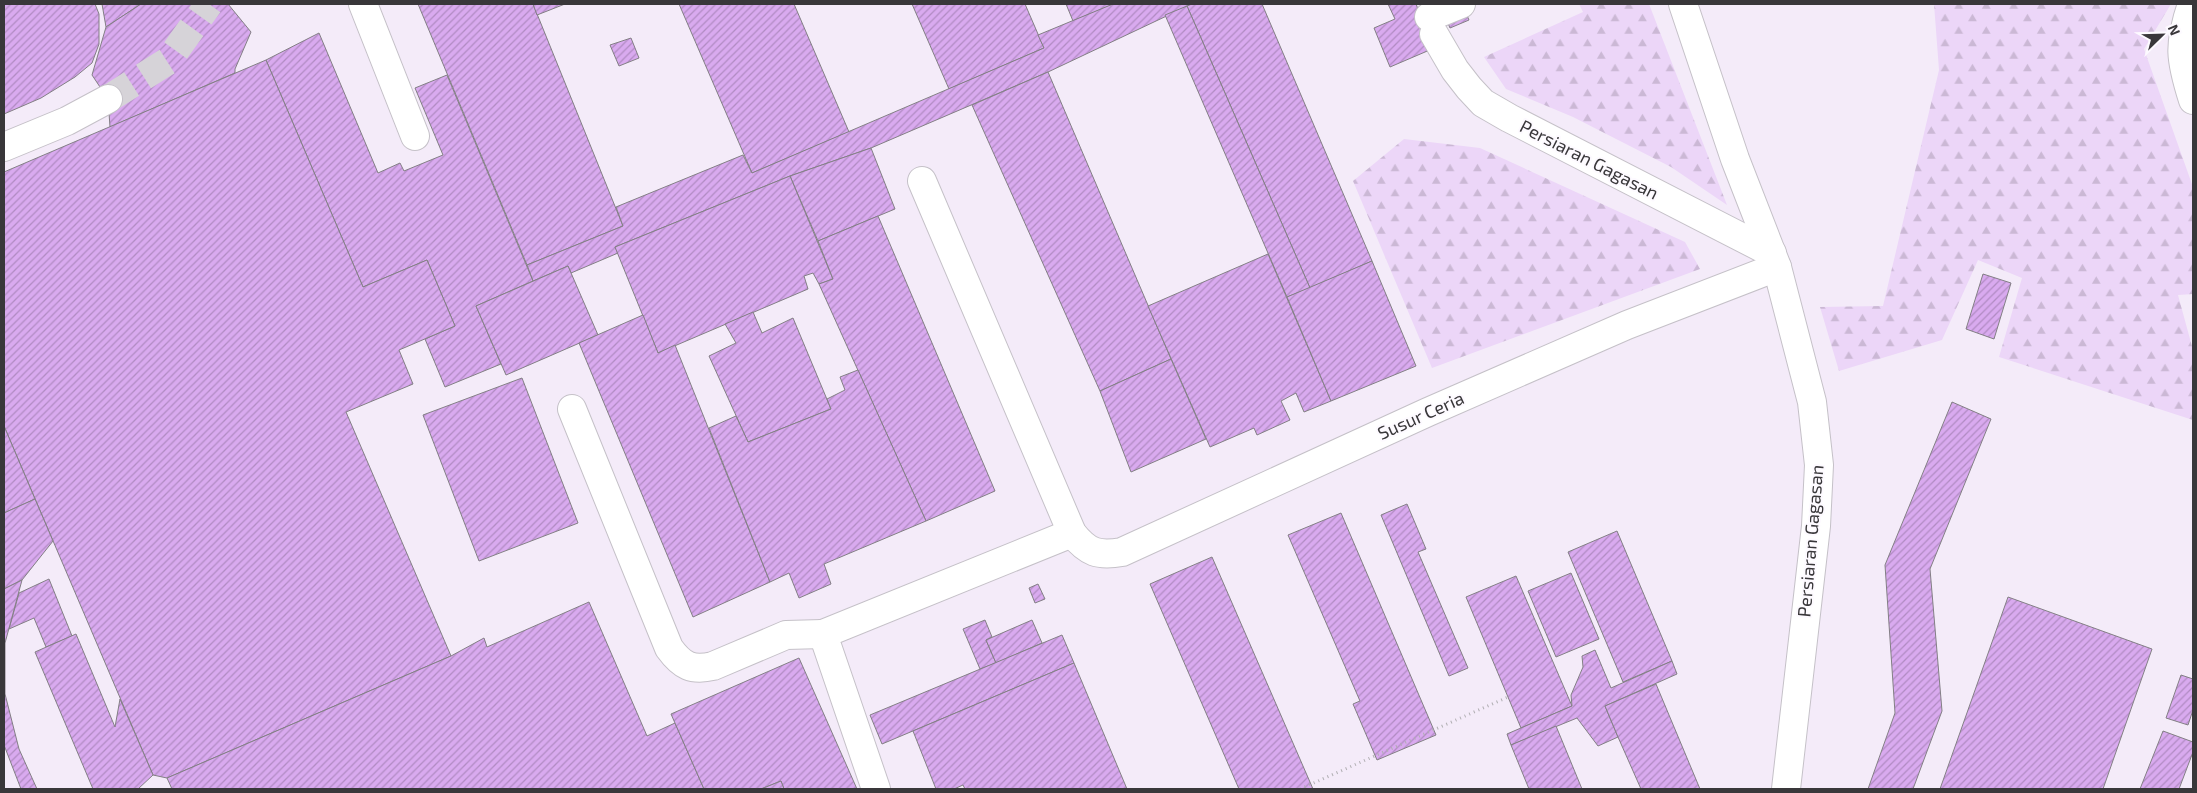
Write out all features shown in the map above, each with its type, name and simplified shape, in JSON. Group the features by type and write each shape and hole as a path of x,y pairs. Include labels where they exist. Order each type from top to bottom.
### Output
{"street":[{"path":"363,4 415,136"},
{"name":"Persiaran Gagasan","path":"1461,4 1430,21 1455,70 1483,103 1774,260 1812,402 1819,465 1816,526 1786,789"},
{"path":"1684,4 1735,159 1774,260"},
{"path":"2192,4 2183,30 2182,63 2193,100"},
{"path":"4,147 67,122 108,99"},
{"path":"572,408 669,648 677,659 688,666 701,669 714,666 786,634 823,634 1072,534 922,180"},
{"name":"Susur Ceria","path":"1072,534 1090,551 1099,554 1122,552 1428,412 1774,260"},
{"path":"823,634 876,789"}],"path":[{"path":"1300,789 1508,697"}],"shaded area":[{"path":"4,4 2193,4 2193,789 4,789"}],"green space":[{"path":"1579,4 1649,4 1727,205 1671,167 1573,117 1506,89 1484,57 1583,12"},
{"path":"1934,4 2171,4 2144,49 2193,187 2193,294 2178,295 2193,350 2193,420 1999,357 2022,278 1978,260 1942,340 1839,371 1820,307 1883,306 1939,70"},
{"path":"1404,139 1480,148 1685,242 1700,269 1432,368 1353,181"}],"building":[{"path":"4,4 95,4 99,14 99,44 92,63 75,77 41,98 4,114"},
{"path":"102,4 141,4 106,27"},
{"path":"141,4 228,4 251,32 235,73 110,127 108,99 92,75 106,27"},
{"path":"418,4 533,4 623,226 527,265"},
{"path":"533,4 565,4 537,15"},
{"path":"679,4 794,4 849,132 752,173"},
{"path":"912,4 1025,4 1044,48 949,89"},
{"path":"1066,4 1114,4 1073,21"},
{"path":"1113,4 1192,4 1048,72 871,148 790,176 615,247 618,253 571,273 568,266 533,281 527,265 623,226 616,207 743,155 752,173 1044,48 1038,35"},
{"path":"1192,4 1262,4 1372,261 1310,288 1187,6"},
{"path":"1388,4 1416,4 1418,9 1429,4 1462,4 1469,20 1450,28 1447,21 1424,31 1432,49 1390,67 1374,28 1395,19"},
{"path":"1187,6 1310,288 1287,297 1165,15"},
{"path":"319,33 378,173 400,163 404,171 443,155 415,88 447,75 533,281 476,306 501,364 445,387 425,339 455,326 427,260 363,287 266,60"},
{"path":"631,38 639,58 619,66 610,45"},
{"path":"266,60 363,287 427,260 455,326 399,350 413,384 346,412 451,656 167,778 153,775 4,426 4,172"},
{"path":"1048,72 1171,359 1100,391 972,105"},
{"path":"871,148 895,209 818,241 790,176"},
{"path":"790,176 833,279 819,284 813,273 804,276 808,289 658,353 615,247"},
{"path":"878,216 995,491 926,521 819,284 833,279 818,241"},
{"path":"1268,254 1331,401 1304,412 1296,393 1281,401 1290,420 1257,435 1254,428 1210,447 1148,306"},
{"path":"1372,261 1416,366 1331,401 1287,297"},
{"path":"568,266 598,335 506,375 476,306"},
{"path":"1983,274 2011,283 1994,339 1966,329"},
{"path":"753,312 762,333 793,318 831,409 748,442 709,356 736,343 725,324"},
{"path":"643,315 658,353 675,345 770,582 693,617 579,343"},
{"path":"1171,359 1206,439 1131,472 1100,391"},
{"path":"858,370 926,521 824,564 831,584 799,598 789,573 770,582 709,428 736,416 748,442 831,409 827,399 845,390 840,377"},
{"path":"522,378 578,523 479,561 423,415"},
{"path":"1952,402 1991,419 1930,569 1942,711 1913,789 1868,789 1895,713 1885,565"},
{"path":"4,426 35,499 4,513"},
{"path":"35,499 53,541 22,580 4,589 4,513"},
{"path":"1407,504 1426,549 1418,552 1468,668 1449,676 1381,515"},
{"path":"1341,513 1436,735 1377,760 1353,704 1360,701 1288,535"},
{"path":"1617,531 1672,661 1623,682 1568,552"},
{"path":"1212,557 1313,789 1239,789 1150,584"},
{"path":"1571,573 1599,639 1556,657 1528,591"},
{"path":"1516,576 1572,706 1521,728 1466,597"},
{"path":"49,579 72,636 46,647 34,618 9,629 19,593"},
{"path":"22,580 5,643 5,694 19,749 37,789 21,789 4,745 4,589"},
{"path":"1038,584 1045,599 1035,603 1029,588"},
{"path":"2008,597 2152,649 2103,789 1940,789"},
{"path":"589,602 647,736 675,723 704,789 172,789 167,778 451,656 484,638 487,647"},
{"path":"985,620 992,637 986,640 996,663 980,669 963,629"},
{"path":"1032,620 1042,643 996,663 986,640"},
{"path":"76,634 115,727 120,699 153,775 138,789 93,789 35,652"},
{"path":"1062,635 1074,663 882,744 870,715"},
{"path":"1595,650 1611,688 1672,661 1677,674 1605,706 1618,737 1598,746 1577,718 1511,745 1507,734 1572,706 1571,695 1583,667 1582,656"},
{"path":"799,658 857,789 784,789 781,781 761,789 704,789 671,714"},
{"path":"1074,663 1127,789 965,789 963,785 954,789 936,789 913,731"},
{"path":"2181,675 2193,679 2193,710 2188,725 2166,718"},
{"path":"1656,684 1700,789 1641,789 1605,706"},
{"path":"1556,726 1582,789 1529,789 1511,745"},
{"path":"2163,731 2193,742 2193,752 2179,789 2140,789"},
{"path":"781,781 784,789 761,789"}],"tunnel":[{"path":"108,99 168,61 209,4"}]}
